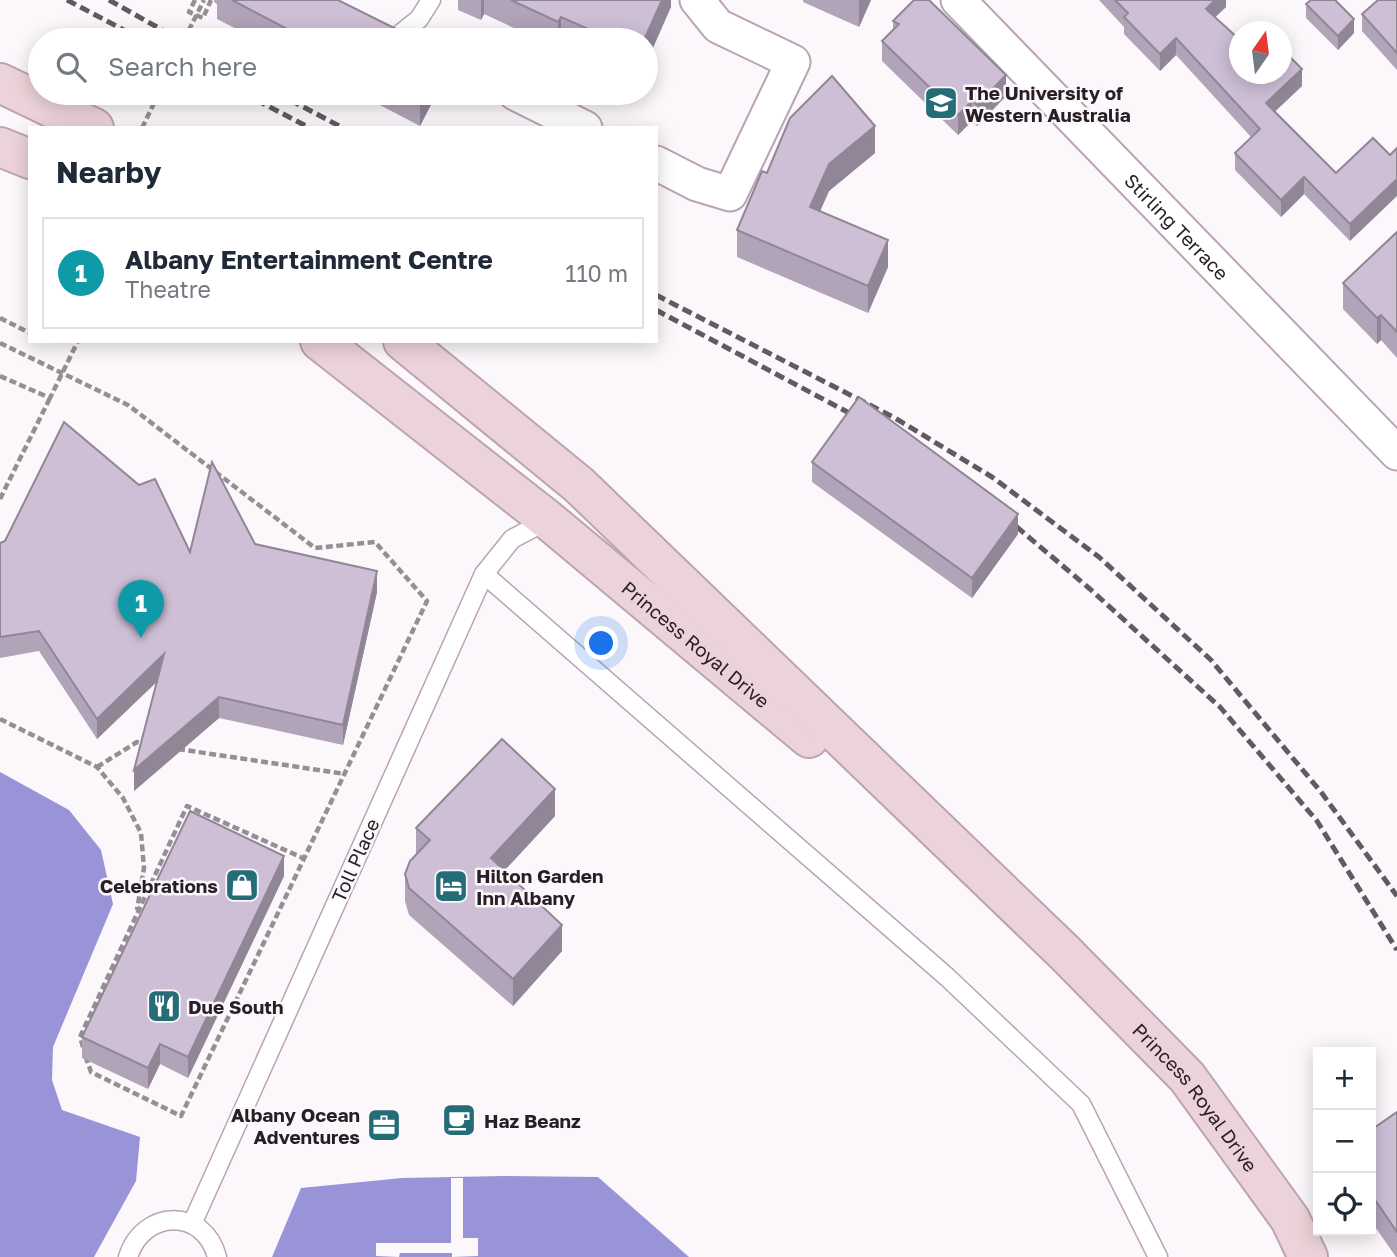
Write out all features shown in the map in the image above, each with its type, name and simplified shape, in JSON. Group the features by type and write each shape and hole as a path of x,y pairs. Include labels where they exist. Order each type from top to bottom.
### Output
{"main road":[{"path":"0,83 28,96"},
{"path":"46,105 90,126"},
{"path":"0,147 28,158"},
{"name":"Princess Royal Drive","path":"323,343 548,520 1065,953"},
{"name":"Princess Royal Drive","path":"405,343 579,485 1065,953 1187,1077 1290,1219 1308,1257"},
{"path":"548,520 579,485"}],"street":[{"path":"658,164 697,184 730,194 793,62 713,13 697,0"},
{"name":"Stirling Terrace","path":"958,0 1397,453"},
{"path":"538,105 581,126"}],"lane":[{"path":"404,28 419,19 431,0"},
{"name":"Toll Place","path":"191,1224 484,574 512,539 548,520"},
{"path":"484,574 947,977 1081,1104 1158,1257"},
{"path":"128,1257 139,1234 164,1220 191,1224 204,1233 214,1246 217,1257"}],"path":[{"path":"195,0 189,12 202,18 211,0"},
{"path":"190,28 204,0"},
{"path":"143,126 153,105"},
{"path":"0,318 28,332"},
{"path":"0,343 128,405 315,548 375,542 427,601 305,859 181,1116 91,1072 79,1037 187,806 305,859"},
{"path":"0,499 77,343"},
{"path":"0,376 50,398"},
{"path":"0,719 97,768 123,798 141,833 144,869 136,918"},
{"path":"97,768 137,742 150,744"},
{"path":"176,748 345,774"}],"shaded area":[{"path":"0,772 69,810 101,850 113,904 53,1047 52,1080 62,1110 140,1137 136,1181 94,1257 0,1257"},
{"path":"598,1177 689,1257 272,1257 301,1188 402,1178"}],"pier":[{"path":"451,1178 463,1178 463,1238 478,1238 478,1256 400,1253 399,1257 376,1256 376,1243 451,1243"}],"building":[{"path":"232,0 338,0 394,28 285,28"},
{"path":"511,0 662,0 649,28 586,28 561,17 558,22"},
{"path":"914,0 929,0 1006,75 977,105 972,101 958,115 882,41 899,24 893,21"},
{"path":"1115,0 1215,0 1206,9 1229,30 1229,84 1286,84 1266,103 1336,173 1373,138 1390,155 1397,148 1397,179 1350,224 1304,177 1281,200 1235,153 1260,129 1176,38 1160,54 1124,17 1128,13"},
{"path":"1311,0 1335,0 1354,19 1338,36 1306,4"},
{"path":"1378,0 1397,0 1397,53 1362,14"},
{"path":"1292,59 1302,69 1292,78"},
{"path":"832,76 875,126 829,164 810,207 888,240 868,286 737,230 762,171 767,173 790,118"},
{"path":"1397,232 1397,332 1381,315 1377,318 1343,283"},
{"path":"859,397 1018,514 972,578 812,462"},
{"path":"64,422 139,485 155,479 190,552 212,462 255,544 377,571 343,725 219,697 134,770 164,654 97,719 39,631 0,637 0,543 5,541"},
{"name":"Hilton Garden Inn Albany","path":"502,739 555,789 491,858 562,925 513,979 409,888 405,874 410,861 430,840 416,828"},
{"path":"190,811 284,856 188,1057 160,1044 148,1068 82,1037"},
{"path":"1397,1112 1397,1232 1376,1201 1376,1127"}],"railway":[{"path":"67,0 120,28"},
{"path":"109,0 159,28"},
{"path":"266,105 306,126"},
{"path":"300,105 339,126"},
{"path":"658,296 895,418 992,477 1099,557 1211,660 1321,792 1397,896"},
{"path":"658,311 866,422"},
{"path":"1005,517 1090,589 1220,707 1317,821 1397,950"}],"place":[{"name":"The University of Western Australia","path":"941,103"},
{"name":"Albany Entertainment Centre","path":"141,638"},
{"name":"Celebrations","path":"242,885"},
{"name":"Hilton Garden Inn Albany","path":"451,886"},
{"name":"Due South","path":"164,1006"},
{"name":"Haz Beanz","path":"459,1120"},
{"name":"Albany Ocean Adventures","path":"384,1125"}]}
